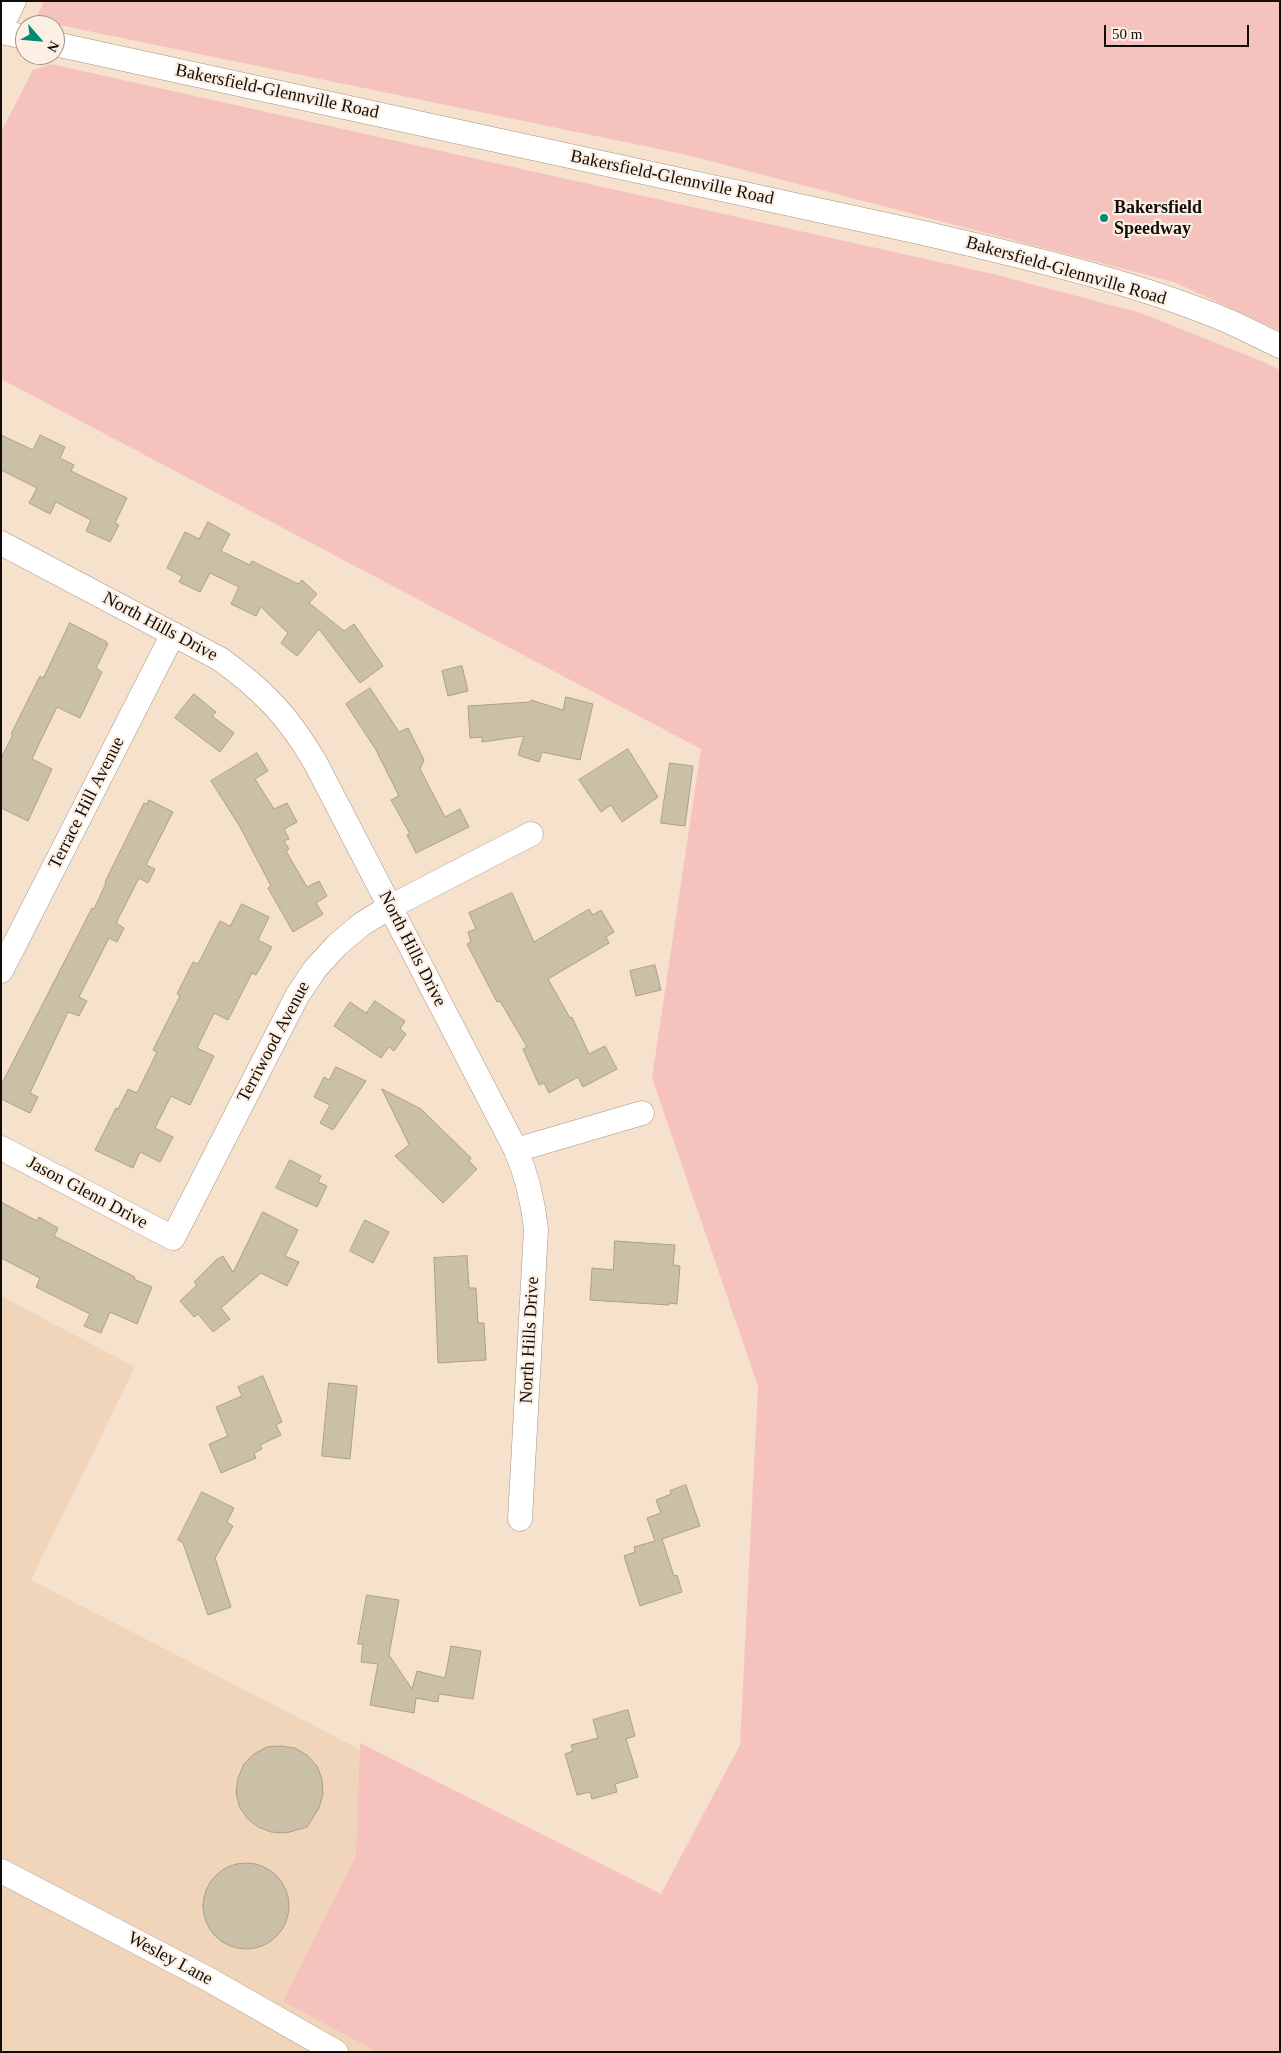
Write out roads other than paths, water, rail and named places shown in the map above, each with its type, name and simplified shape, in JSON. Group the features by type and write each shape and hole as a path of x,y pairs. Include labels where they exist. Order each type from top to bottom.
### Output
{"street":[{"path":"1,27 14,1"},
{"path":"1,32 15,36"},
{"name":"Bakersfield-Glennville Road","path":"65,46 919,232 1051,263 1163,297 1228,321 1280,346"},
{"name":"North Hills Drive","path":"1,543 220,659 250,680 276,706 299,735 315,762 516,1150 526,1174 533,1201 536,1229 520,1520"},
{"name":"Terrace Hill Avenue","path":"1,971 173,634"},
{"name":"Terriwood Avenue","path":"173,1238 297,996 315,969 337,945 362,924 390,907 530,834"},
{"path":"516,1150 642,1113"},
{"name":"Jason Glenn Drive","path":"1,1148 173,1238"},
{"name":"Wesley Lane","path":"1,1871 208,1979 336,2052"}],"place":[{"name":"Bakersfield Speedway","path":"1104,218"}]}
